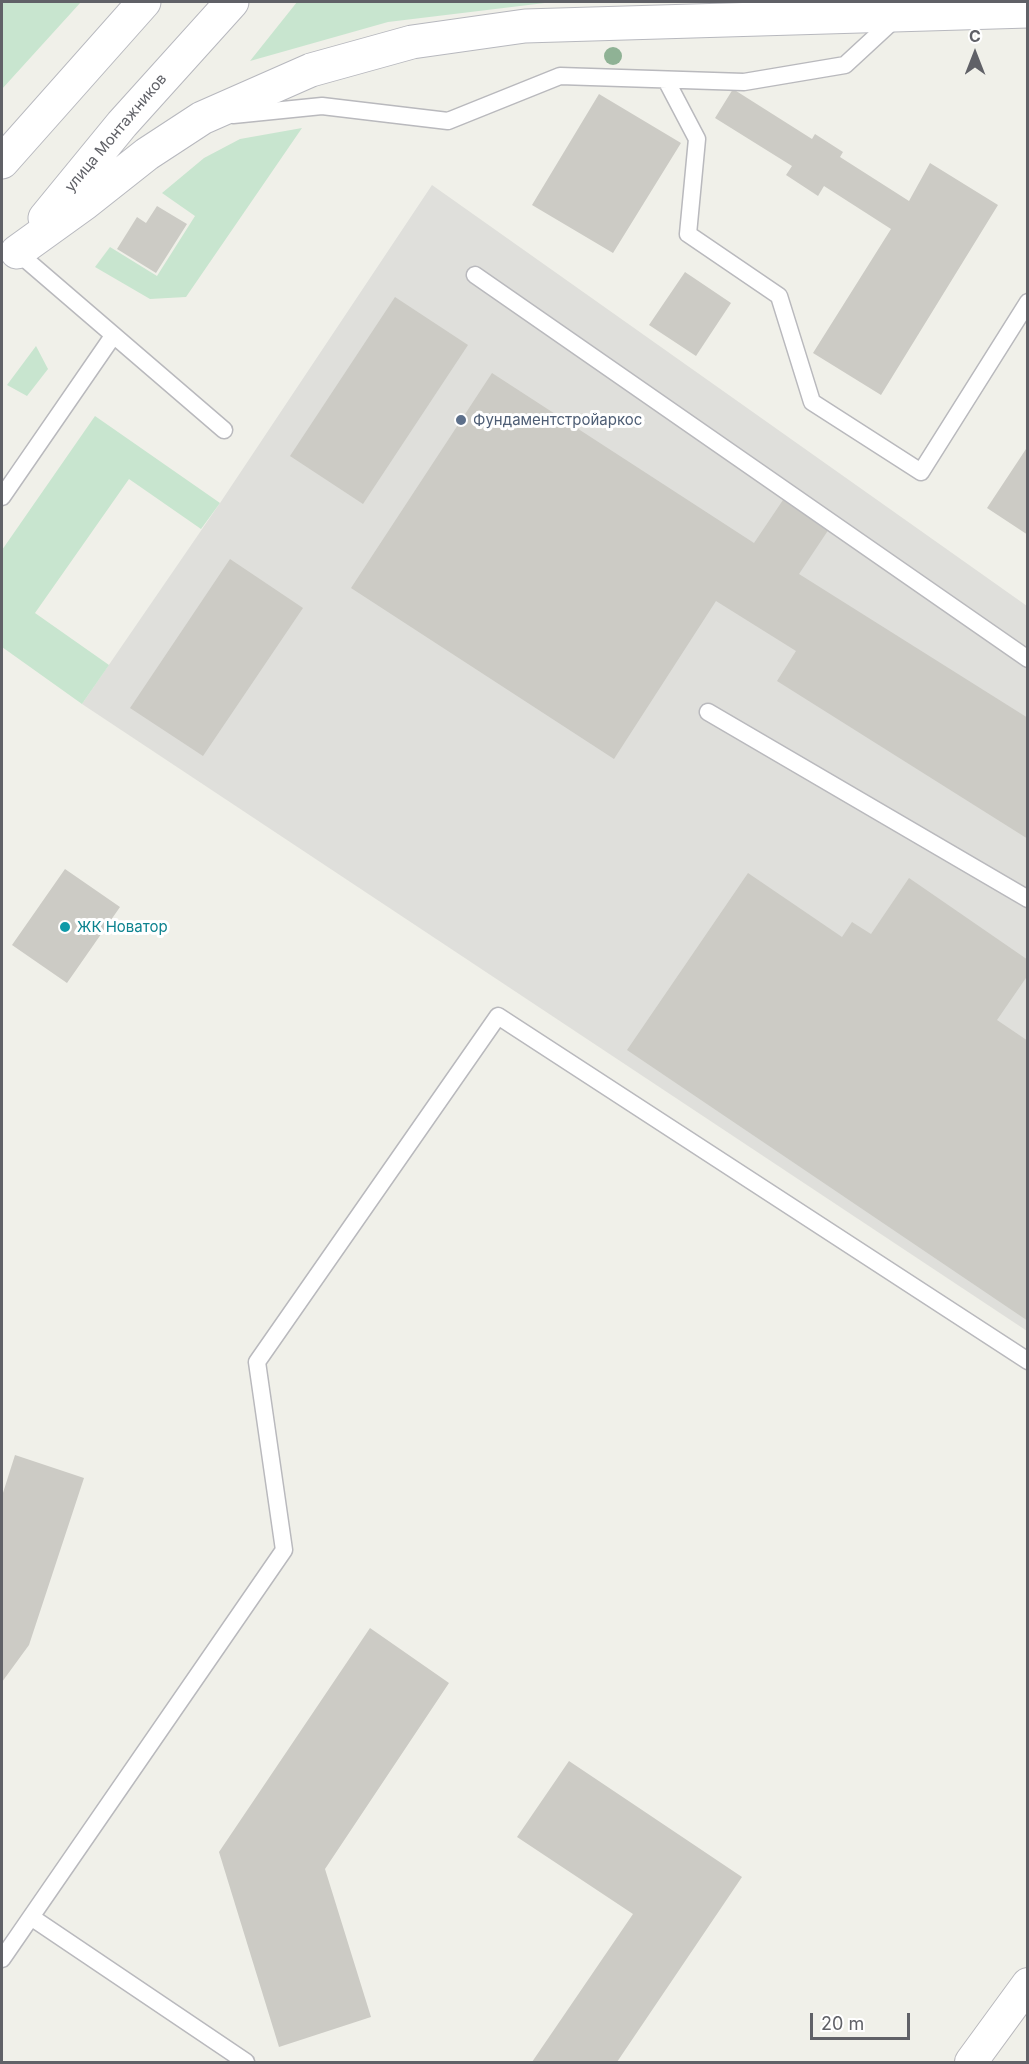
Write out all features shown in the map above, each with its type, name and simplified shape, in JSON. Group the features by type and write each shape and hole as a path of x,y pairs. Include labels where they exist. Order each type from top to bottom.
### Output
{"main road":[{"path":"2,162 144,2"},
{"name":"улица Монтажников","path":"9,259 122,124 232,2"},
{"path":"9,259 86,203 147,154 202,118 311,70 412,42 525,26 899,8 1028,11"}],"street":[{"path":"971,2062 1028,1984"}],"lane":[{"path":"202,118 322,106 448,121 560,76 744,82 845,65 899,8"},
{"path":"666,80 697,139 688,234 779,296 812,402 921,472 1028,302"},
{"path":"9,259 113,336 224,430"},
{"path":"475,275 1028,659"},
{"path":"2,497 113,336"},
{"path":"708,712 1028,899"},
{"path":"2,1959 284,1550 257,1362 498,1016 1028,1361"},
{"path":"31,1917 246,2062"}],"shaded area":[{"path":"432,185 1027,606 1027,1331 82,704 220,503"}],"green space":[{"path":"2,2 81,2 2,89"},
{"path":"297,2 553,2 388,22 250,61"},
{"path":"302,128 186,297 150,299 95,267 110,247 157,276 195,216 162,193 204,158 240,139"},
{"path":"36,346 48,369 27,396 7,385"},
{"path":"95,416 220,503 201,529 129,479 35,613 109,665 82,704 2,647 2,550"}],"building":[{"path":"733,89 812,139 815,134 843,152 840,157 909,201 930,163 998,205 881,395 813,353 891,229 824,186 818,196 786,175 792,166 715,118"},
{"path":"599,94 681,143 613,253 532,205"},
{"path":"157,206 187,224 156,273 117,249 137,217 146,223"},
{"path":"685,272 731,303 696,356 649,325"},
{"path":"395,297 468,345 363,504 290,456"},
{"path":"492,373 754,543 783,500 829,529 799,574 1028,718 1028,839 777,681 796,651 716,601 614,759 351,588"},
{"path":"1028,446 1028,535 987,508"},
{"path":"230,559 303,608 203,756 130,708"},
{"name":"ЖК Новатор","path":"65,869 120,907 67,983 12,945"},
{"path":"748,873 842,937 852,922 871,934 909,878 1028,960 1028,975 997,1020 1028,1041 1028,1321 627,1050"},
{"path":"15,1455 84,1478 29,1645 2,1682 2,1496"},
{"path":"370,1628 449,1683 325,1869 371,2017 279,2047 219,1852"},
{"path":"569,1761 742,1877 617,2062 532,2062 633,1914 517,1837"}],"place":[{"name":"Фундаментстройаркос","path":"461,420"},
{"name":"ЖК Новатор","path":"65,927"}]}
